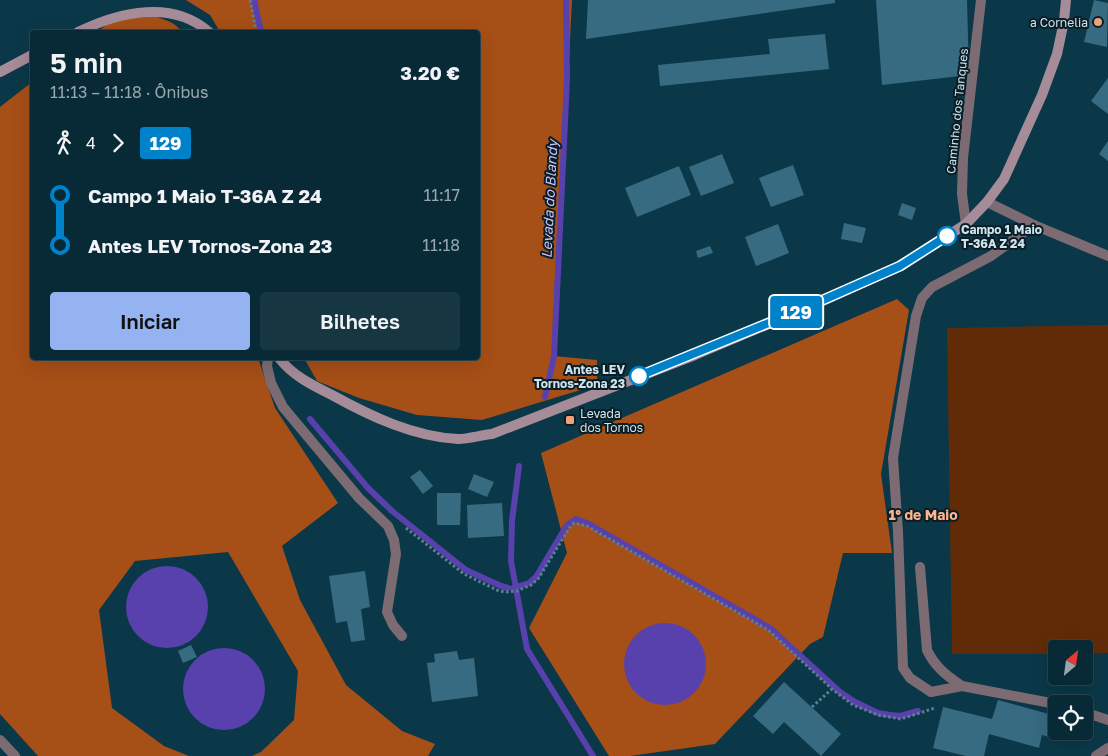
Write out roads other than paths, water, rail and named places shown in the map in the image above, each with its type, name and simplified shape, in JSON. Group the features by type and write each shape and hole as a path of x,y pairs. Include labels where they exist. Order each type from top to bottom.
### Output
{"main road":[{"path":"281,360 304,381 358,409 404,428 432,436 460,439 492,434 694,355 816,304 900,266 966,224 987,202 1004,179 1042,95 1057,54 1066,0"},
{"path":"82,30 125,9 154,3 165,4 187,11 207,30"},
{"path":"0,72 30,56"}],"street":[{"name":"Caminho dos Tanques","path":"966,224 962,194 963,158 981,0"},
{"path":"987,202 1034,225 1108,256"},
{"path":"1034,225 991,256 932,287 922,298 916,316 893,458 898,532 902,668 910,678 931,692 962,686 1048,702"},
{"path":"268,360 267,366 271,383 283,407 360,498 388,526 394,540 396,554 387,612 402,636"},
{"path":"920,567 927,650 932,660 944,674 962,686"},
{"path":"1093,715 1108,720"},
{"path":"0,740 15,756"},
{"path":"1096,756 1108,748"}],"waterway":[{"name":"Levada dos Tornos","path":"254,0 261,30"},
{"name":"Levada do Blandy","path":"545,397 554,356 567,79 566,0"},
{"name":"Levada dos Tornos","path":"310,419 368,488 392,511 466,570 508,588"},
{"name":"Levada do Blandy","path":"519,466 512,521 511,561 527,649 593,756"},
{"name":"Levada dos Tornos","path":"513,588 529,583 536,577 567,525 576,519 589,524 770,628 840,692 855,702 878,713 890,715 900,716 918,711"}],"place":[{"name":"a Cornelia","path":"1098,22"},
{"name":"Campo 1 Maio T-36A Z 24","path":"947,236"},
{"name":"Antes LEV Tornos-Zona 23","path":"639,376"},
{"name":"Levada dos Tornos","path":"570,420"}],"district":[{"name":"1º de Maio","path":"923,514"}]}
